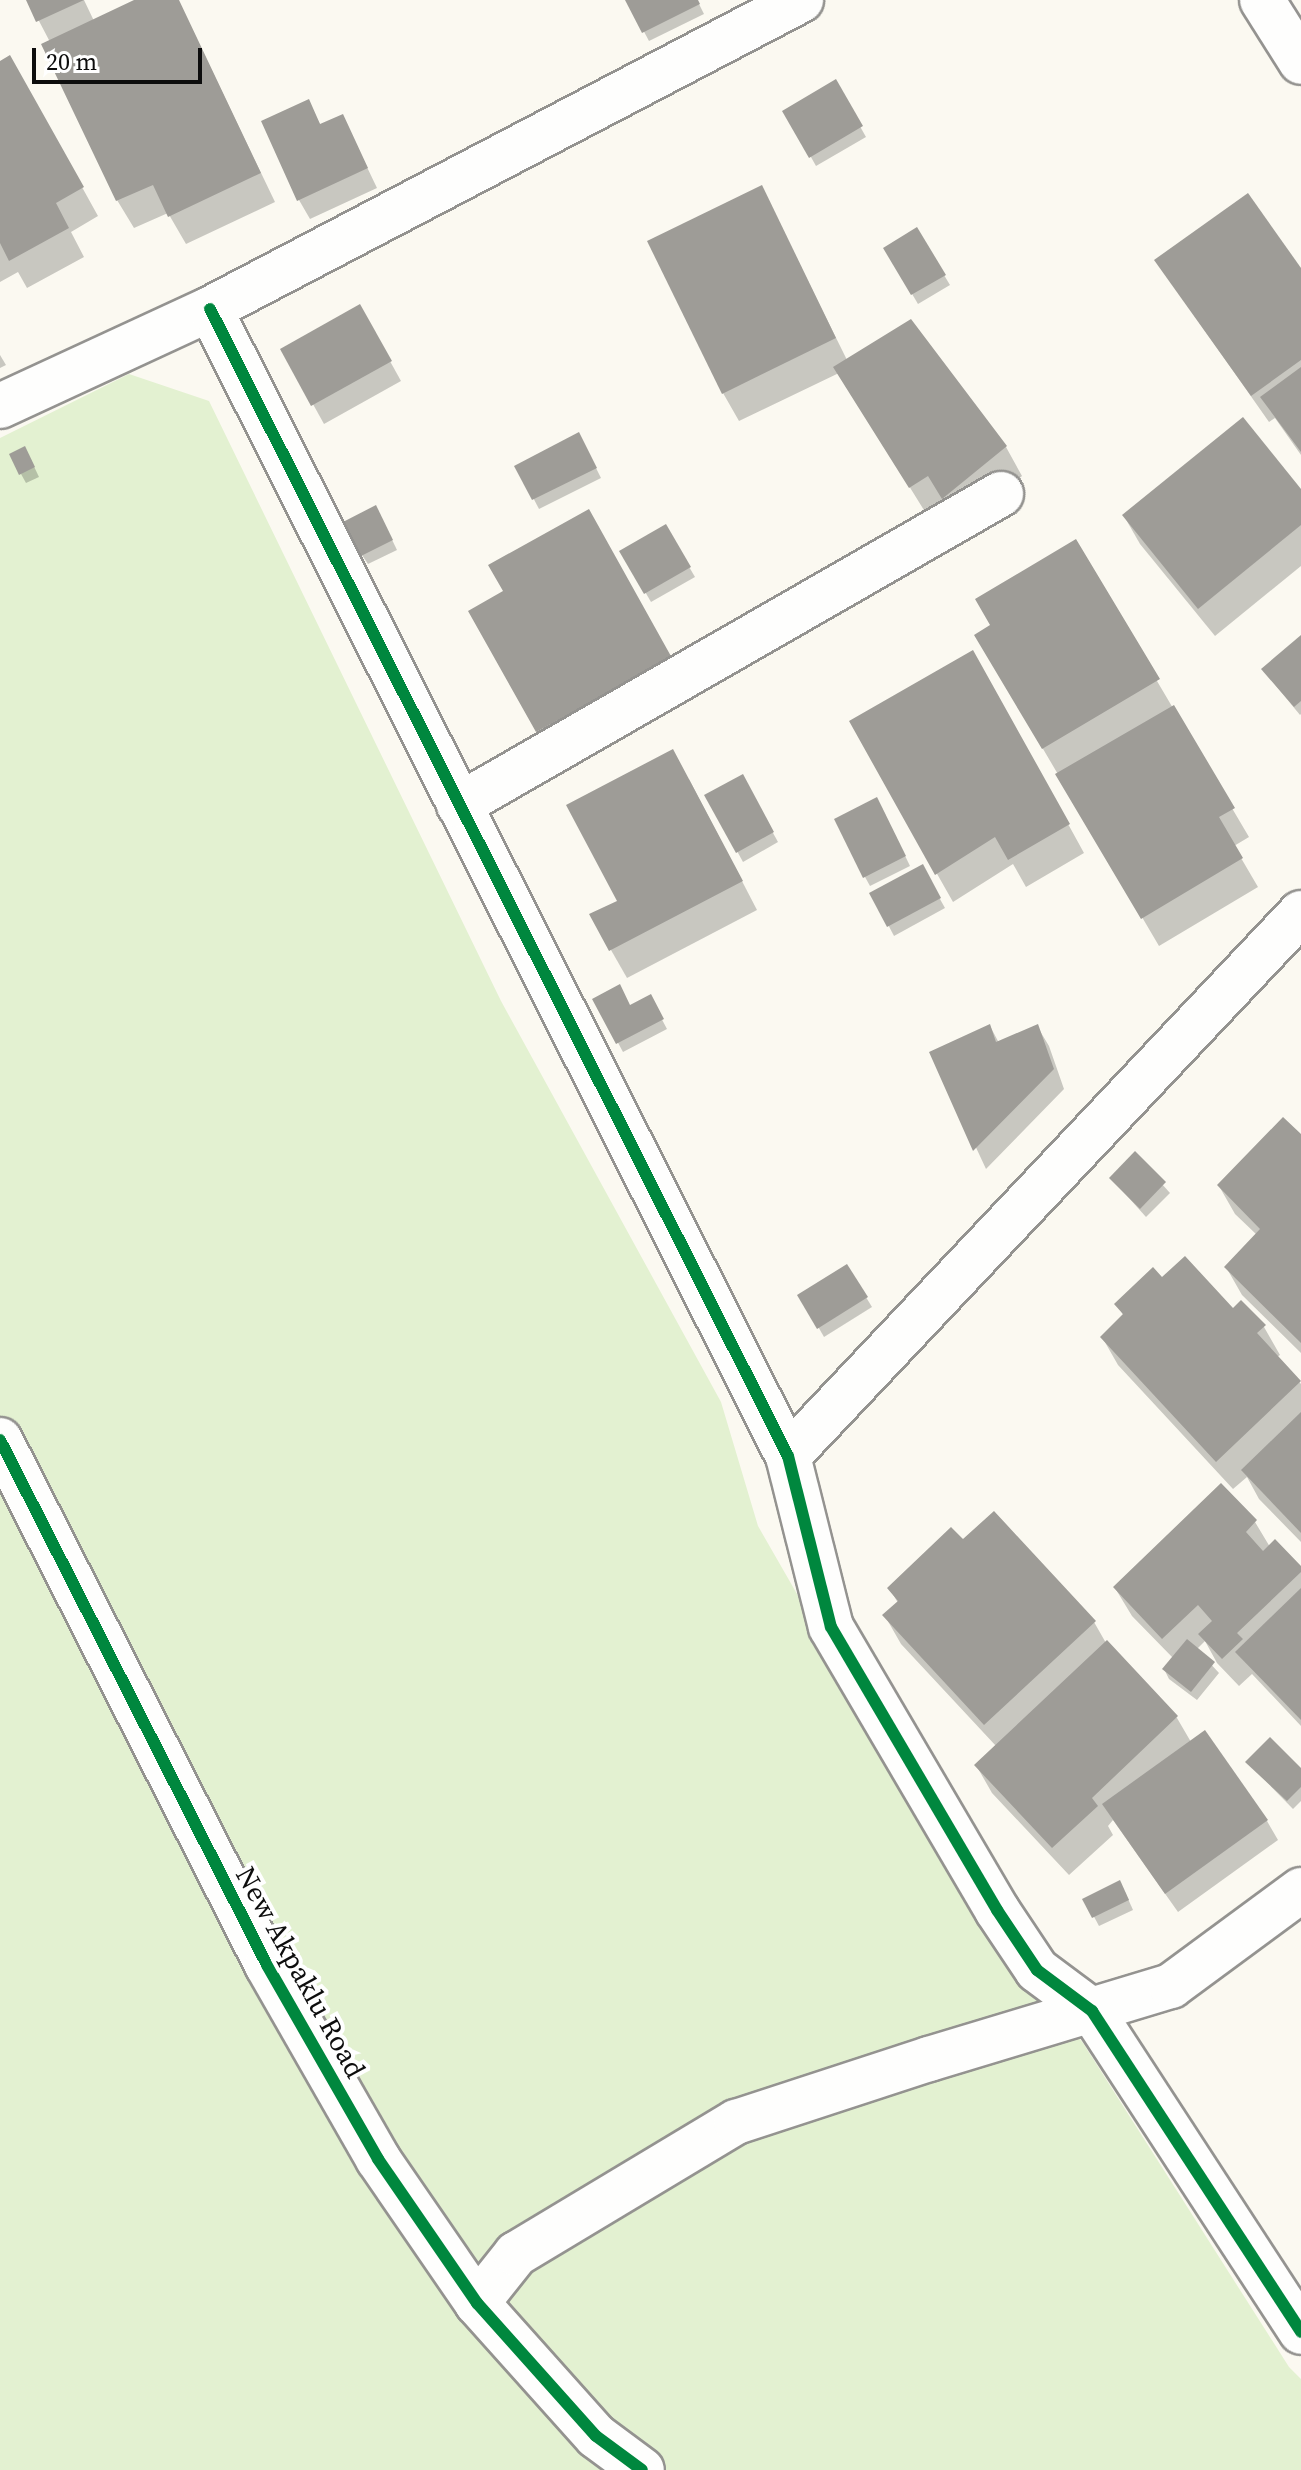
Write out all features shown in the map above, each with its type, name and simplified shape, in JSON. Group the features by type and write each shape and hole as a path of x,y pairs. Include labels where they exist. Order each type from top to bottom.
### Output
{"street":[{"path":"0,406 210,309 801,0"},
{"path":"1262,0 1301,62"},
{"path":"210,309 788,1456 831,1627 905,1758 1029,1958 1037,1970 1092,2011 1301,2332"},
{"path":"459,805 1001,494"},
{"path":"788,1456 1301,913"},
{"name":"New Akpaklu Road","path":"0,1440 267,1965 378,2159 477,2303 596,2436 642,2470"},
{"path":"477,2303 516,2254 736,2122 929,2059 1171,1986 1301,1890"}],"green space":[{"path":"129,374 209,401 501,1001 721,1402 758,1526 994,1937 1083,2043 1289,2367 1301,2379 1301,2470 0,2470 0,438"}],"building":[{"path":"26,0 84,0 36,22"},
{"path":"134,0 179,0 261,173 168,217 153,185 116,201 41,44"},
{"path":"625,0 698,0 700,4 642,33"},
{"path":"10,55 84,187 56,203 69,228 9,261 0,243 0,61"},
{"path":"836,79 863,126 809,158 782,111"},
{"path":"309,99 320,124 343,114 368,168 297,201 261,121"},
{"path":"762,185 836,338 722,394 647,241"},
{"path":"1248,193 1301,268 1301,360 1251,396 1154,260"},
{"path":"917,227 946,275 911,295 883,248"},
{"path":"360,304 392,361 311,406 280,349"},
{"path":"911,319 1007,446 942,499 928,476 909,488 833,367"},
{"path":"1301,367 1301,452 1260,397"},
{"path":"1243,417 1301,489 1301,525 1198,609 1122,515"},
{"path":"579,432 597,468 532,500 514,466"},
{"path":"25,446 35,467 19,475 9,454"},
{"path":"376,505 393,540 361,556 343,522"},
{"path":"589,509 672,658 536,732 468,611 503,591 488,565"},
{"path":"666,524 691,567 644,594 619,551"},
{"path":"1076,539 1160,679 1042,749 974,635 990,625 975,599"},
{"path":"1301,635 1301,701 1294,707 1261,669"},
{"path":"973,650 1070,824 1008,860 995,837 935,875 849,721"},
{"path":"1174,705 1235,808 1219,817 1243,858 1141,919 1055,774"},
{"path":"673,749 743,881 609,951 589,914 617,901 566,805"},
{"path":"743,774 774,832 736,853 704,795"},
{"path":"877,797 906,856 863,878 834,819"},
{"path":"923,864 941,898 887,927 869,893"},
{"path":"620,984 630,1005 651,994 664,1019 616,1044 592,999"},
{"path":"990,1024 996,1042 1038,1024 1054,1069 973,1151 929,1052"},
{"path":"1283,1117 1301,1134 1301,1343 1224,1267 1260,1229 1217,1185"},
{"path":"1135,1151 1166,1182 1140,1209 1109,1178"},
{"path":"1185,1256 1233,1308 1241,1300 1266,1325 1257,1333 1301,1381 1216,1462 1100,1337 1123,1314 1114,1304 1153,1267 1162,1277"},
{"path":"847,1264 868,1297 817,1329 797,1295"},
{"path":"1301,1412 1301,1533 1241,1470"},
{"path":"1221,1483 1257,1520 1246,1532 1263,1551 1275,1539 1301,1566 1301,1572 1237,1633 1243,1639 1222,1659 1198,1634 1212,1621 1198,1605 1162,1639 1113,1587"},
{"path":"994,1511 1096,1621 984,1725 882,1615 898,1601 887,1588 951,1527 963,1539"},
{"path":"1301,1588 1301,1720 1235,1652"},
{"path":"1187,1639 1215,1662 1191,1692 1162,1669"},
{"path":"1107,1640 1178,1716 1092,1798 1098,1806 1052,1848 974,1765"},
{"path":"1205,1730 1268,1820 1165,1894 1102,1804"},
{"path":"1270,1737 1301,1768 1301,1787 1287,1801 1245,1762"},
{"path":"1120,1880 1129,1900 1092,1918 1082,1899"}],"cycle path":[{"path":"210,309 788,1456 831,1627 997,1910 1037,1970 1092,2011 1301,2332"},
{"path":"0,1440 267,1965 378,2159 477,2303 596,2436 642,2470"}]}
